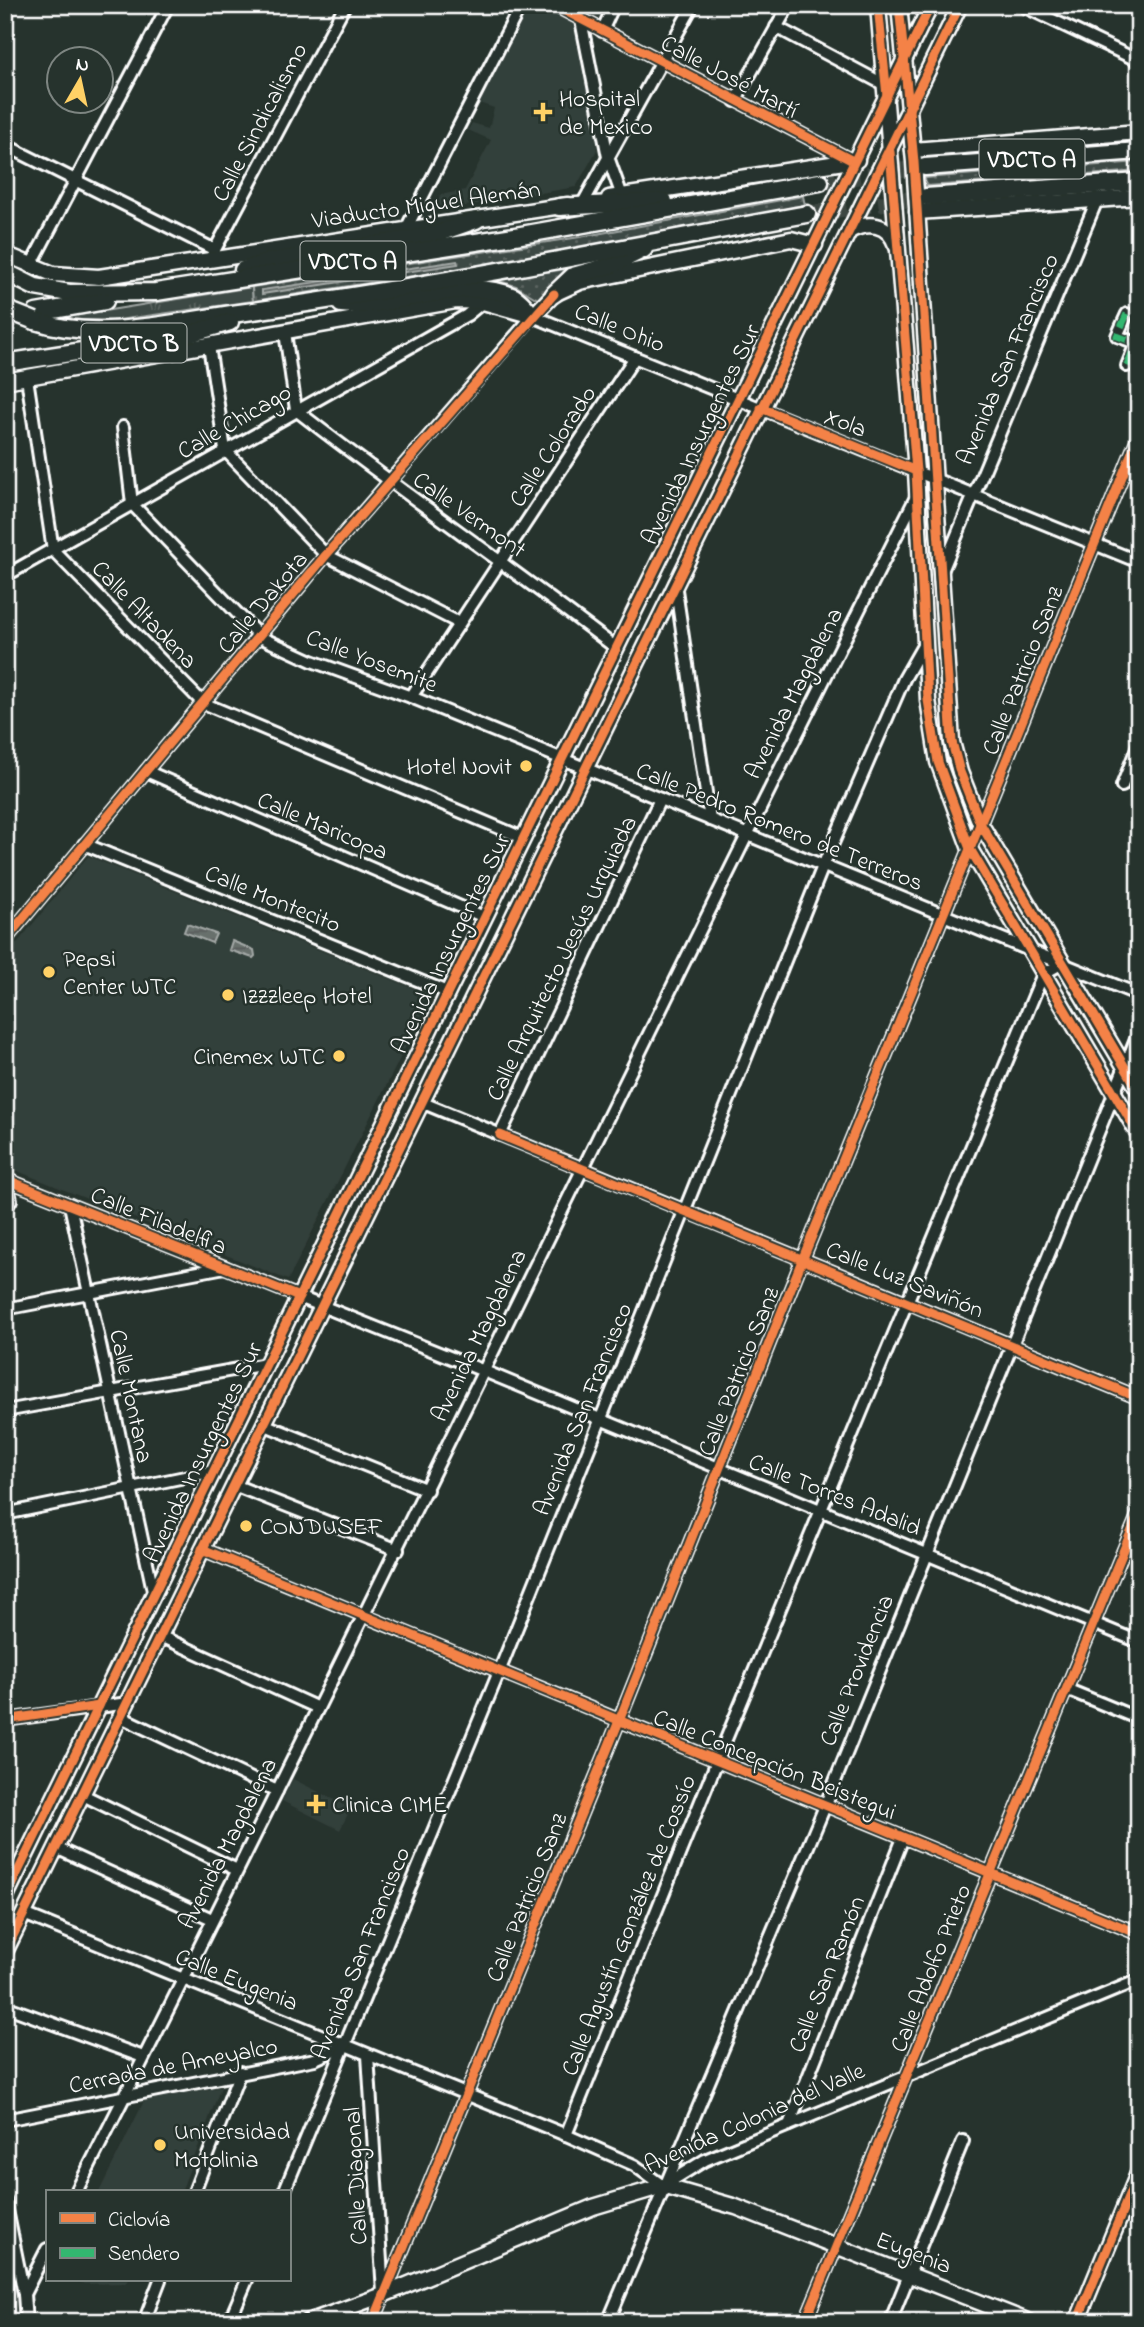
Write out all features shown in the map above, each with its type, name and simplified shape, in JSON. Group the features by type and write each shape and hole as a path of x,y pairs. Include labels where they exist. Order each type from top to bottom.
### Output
{"highway":[{"name":"VDCTO A","path":"925,167 1139,151"},
{"name":"Viaducto Miguel Alemán","path":"5,272 35,287 69,293 156,292 521,235 820,182"},
{"name":"VDCTO A","path":"926,197 1139,182"},
{"path":"559,207 660,201 702,203"},
{"name":"VDCTO A","path":"6,309 87,331 325,300 807,214"},
{"path":"217,281 267,262 433,235 477,220"},
{"path":"554,294 573,276 618,263 659,242"},
{"path":"325,300 371,305 481,291 511,296 533,316"},
{"name":"VDCTO B","path":"35,317 156,292"},
{"name":"VDCTO B","path":"5,363 186,335 232,322 258,310"}],"main road":[{"path":"878,5 916,471 928,700 938,762 970,849 1139,1135"},
{"path":"899,5 913,150 952,742 960,772 980,823 1061,964 1139,1091"},
{"name":"Avenida Insurgentes Sur","path":"5,1898 815,245 886,91 931,5"},
{"name":"Avenida Insurgentes Sur","path":"5,1952 960,5"},
{"path":"913,150 1139,132"},
{"name":"Viaducto Miguel Alemán","path":"5,254 30,267 53,274 88,278 213,255 477,220 854,160"},
{"path":"917,212 1139,197"},
{"path":"849,231 860,225 879,226 893,237 897,248"},
{"path":"554,294 580,282 791,239 815,245"},
{"name":"Calle Dakota","path":"533,316 554,294"},
{"path":"5,381 456,301 483,302"},
{"name":"Calle Ohio","path":"483,302 533,316"},
{"path":"1077,2322 1139,2171"},
{"name":"Eugenia","path":"663,2186 736,2207 909,2275 1006,2318 1030,2322"},
{"name":"Avenida Colonia del Valle","path":"308,2322 383,2295 593,2207 663,2186"}],"street":[{"path":"30,267 168,5"},
{"name":"Calle Sindicalismo","path":"213,255 345,5"},
{"path":"406,229 521,5"},
{"name":"Calle José Martí","path":"554,5 735,101 854,160"},
{"path":"578,5 608,158 622,196"},
{"path":"602,31 614,5"},
{"path":"583,203 664,63 693,5"},
{"path":"735,101 789,5"},
{"path":"1021,5 1139,61"},
{"path":"776,27 886,91"},
{"path":"5,145 213,255"},
{"name":"Avenida San Francisco","path":"941,573 1097,200"},
{"name":"Calle Chicago","path":"5,576 467,315 483,302"},
{"path":"1127,314 1117,336 1137,344 1127,366"},
{"name":"Calle Ohio","path":"533,316 738,398"},
{"name":"Calle Dakota","path":"5,940 326,555 533,316"},
{"path":"285,332 296,410"},
{"path":"209,346 225,450 326,555 459,623"},
{"name":"Calle Colorado","path":"411,697 635,357"},
{"path":"27,378 53,550"},
{"name":"Xola","path":"738,398 1139,562"},
{"name":"Calle Vermont","path":"296,410 388,482 502,561 616,648"},
{"path":"123,427 132,504"},
{"name":"Calle Patricio Sanz","path":"373,2322 1139,435"},
{"name":"Avenida Magdalena","path":"77,2190 398,1550 745,834 917,494"},
{"name":"Calle Yosemite","path":"132,504 260,637 312,661 411,697 562,759"},
{"name":"Calle Altadena","path":"53,550 203,702 523,838"},
{"path":"675,583 710,820"},
{"name":"Avenida San Francisco","path":"285,2190 499,1672 823,866 904,679 925,644"},
{"path":"1122,786 1139,743"},
{"name":"Calle Pedro Romero de Terreros","path":"562,759 1139,995"},
{"name":"Calle Maricopa","path":"146,771 484,917"},
{"name":"Calle Arquitecto Jesús Urquiada","path":"500,1135 660,799"},
{"name":"Calle Montecito","path":"84,844 447,992"},
{"path":"5,920 16,927"},
{"path":"1043,974 1061,964"},
{"name":"Calle Agustín González de Cossío","path":"566,2135 717,1761 1043,974"},
{"name":"Calle Providencia","path":"608,2322 825,1806 1139,1032"},
{"name":"Calle Luz Saviñón","path":"421,1102 1139,1398"},
{"path":"5,1210 11,1200 6,1179"},
{"name":"Calle Filadelfia","path":"6,1179 320,1306"},
{"name":"Calle Montana","path":"70,1205 154,1595"},
{"path":"5,1309 225,1267"},
{"name":"Calle Torres Adalid","path":"320,1306 484,1371 1139,1642"},
{"path":"5,1410 266,1364"},
{"path":"263,1424 427,1490"},
{"path":"5,1514 214,1471"},
{"path":"233,1485 398,1550"},
{"name":"Calle Adolfo Prieto","path":"805,2322 1139,1513"},
{"name":"Calle Concepción Beistegui","path":"202,1549 1139,1934"},
{"path":"160,1636 318,1708"},
{"path":"1066,1689 1139,1719"},
{"path":"5,1720 128,1703"},
{"path":"121,1717 276,1791"},
{"path":"83,1795 237,1870"},
{"name":"Calle San Ramón","path":"789,2125 903,1838"},
{"path":"56,1848 212,1919"},
{"name":"Calle Eugenia","path":"24,1914 566,2135 634,2165 663,2186"},
{"name":"Avenida Colonia del Valle","path":"663,2186 705,2160 1139,1980"},
{"path":"5,2006 143,2057"},
{"name":"Cerrada de Ameyalco","path":"5,2120 126,2094 315,2059 346,2045"},
{"name":"Calle Diagonal","path":"368,2055 383,2295"},
{"path":"195,2190 240,2072"},
{"path":"890,2322 963,2141"},
{"path":"5,2200 24,2294 26,2322"},
{"path":"24,2294 46,2251"},
{"path":"144,2322 159,2282"},
{"path":"229,2322 246,2282"}],"shaded area":[{"name":"Hospital de Mexico","path":"528,5 545,5 574,22 594,117 597,150 576,187 436,211 440,195 465,190 491,140 468,130 472,123 489,128 494,108 479,103"},
{"path":"457,261 458,264 262,294 262,290"},
{"path":"88,856 420,991 426,1007 288,1280 5,1166 5,958"},
{"path":"187,924 216,934 212,943 184,932"},
{"path":"232,941 254,950 255,956 253,958 229,950"},
{"name":"Clinica CIME","path":"293,1779 351,1808 340,1830 282,1801"},
{"name":"Universidad Motolinia","path":"221,2087 182,2190 100,2190 145,2099"},
{"path":"80,2282 126,2282 125,2283"}],"green space":[{"path":"1139,162 1139,171 1060,177 1054,180 926,186 925,178 1052,168 1058,165 1059,168"},
{"path":"803,196 805,205 579,250 253,301 252,287 580,237"},
{"path":"566,269 539,300 516,286 495,280"},
{"path":"252,287 253,301 111,321 55,319"}],"tunnel":[{"path":"820,182 925,167"},
{"path":"807,214 926,197"}],"marked path":[{"path":"1127,314 1117,336 1139,344"},
{"path":"1127,366 1136,343"}],"cycle path":[{"path":"554,5 851,160"},
{"path":"878,5 887,96"},
{"path":"899,5 914,162 952,742 960,772 980,823 1139,1091"},
{"path":"5,1898 931,5"},
{"path":"5,1952 960,5"},
{"path":"890,152 916,471 928,700 938,762 970,849 1139,1135"},
{"path":"5,940 326,555 554,294"},
{"path":"761,408 916,471"},
{"path":"373,2322 1139,435"},
{"path":"500,1135 1139,1398"},
{"path":"5,1179 299,1297"},
{"path":"805,2322 1139,1513"},
{"path":"202,1549 1139,1934"},
{"path":"5,1720 99,1706"},
{"path":"1077,2322 1139,2171"}],"place":[{"name":"Hospital de Mexico","path":"543,112"},
{"name":"Hotel Novit","path":"526,766"},
{"name":"Pepsi Center WTC","path":"49,972"},
{"name":"Izzzleep Hotel","path":"228,995"},
{"name":"Cinemex WTC","path":"339,1056"},
{"name":"CONDUSEF","path":"246,1526"},
{"name":"Clinica CIME","path":"316,1804"},
{"name":"Universidad Motolinia","path":"160,2145"}]}
